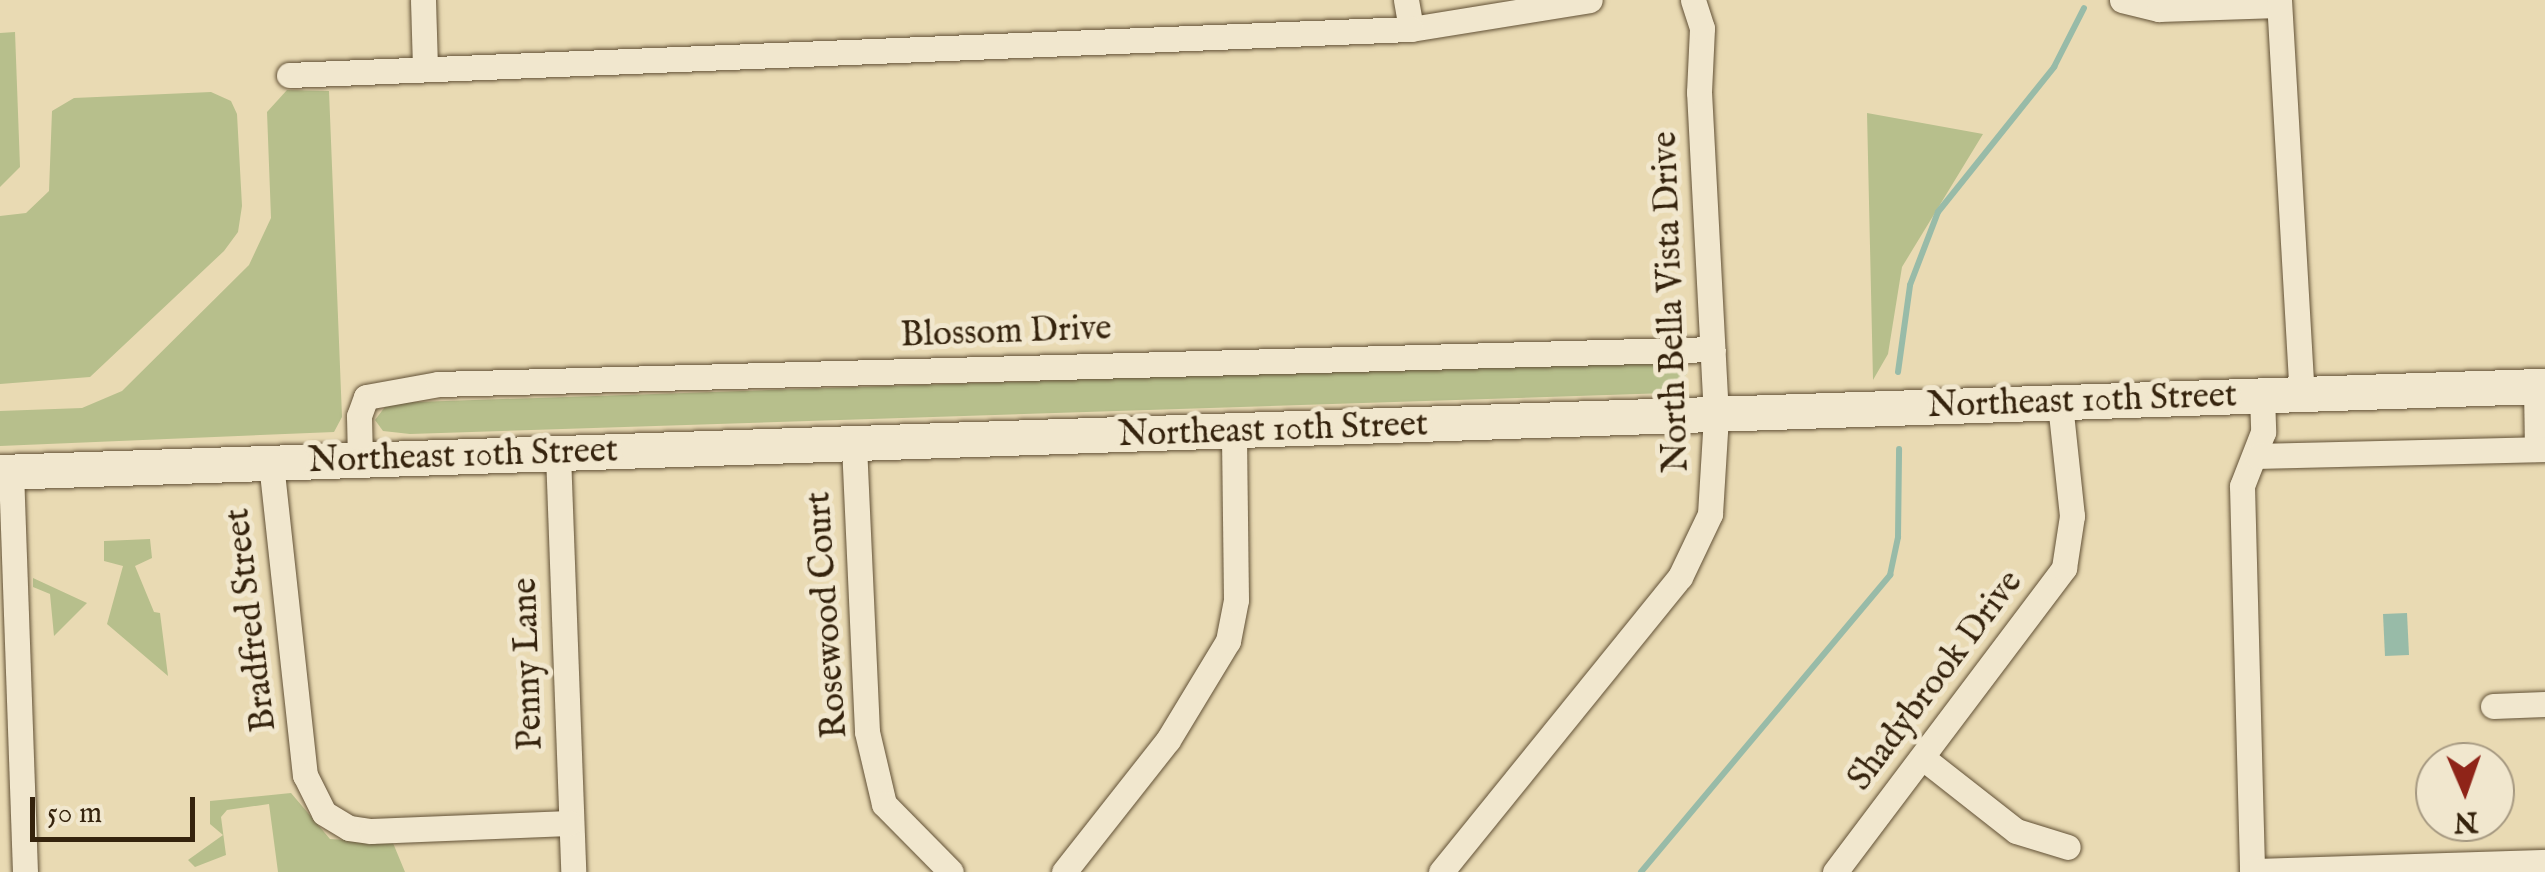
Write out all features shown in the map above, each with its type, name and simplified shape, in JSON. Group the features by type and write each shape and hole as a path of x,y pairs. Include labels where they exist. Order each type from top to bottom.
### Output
{"main road":[{"name":"Northeast 10th Street","path":"6,472 2540,386"}],"street":[{"path":"423,0 424,66"},
{"path":"1406,0 1411,29"},
{"path":"289,74 1411,29 1590,0"},
{"name":"North Bella Vista Drive","path":"1441,872 1700,545 1715,480 1716,416 1698,92 1702,28 1692,0"},
{"path":"2122,0 2159,9 2278,3 2302,395"},
{"name":"Blossom Drive","path":"360,460 359,416 366,397 438,384 1713,349"},
{"path":"2257,456 2541,449 2540,386"},
{"path":"2262,396 2257,456 2242,486 2252,871 2545,862"},
{"name":"Shadybrook Drive","path":"1835,872 2064,568 2072,516 2060,403"},
{"path":"1064,872 1168,740 1228,641 1236,600 1234,433"},
{"name":"Rosewood Court","path":"854,444 867,732 884,804 951,872"},
{"name":"Penny Lane","path":"558,454 573,872"},
{"name":"Bradfred Street","path":"270,463 305,775 324,814 371,831 570,823"},
{"path":"6,472 12,509 19,656 25,872"},
{"path":"2493,706 2545,704"},
{"path":"1924,758 2016,832 2068,847"}],"shaded area":[{"path":"15,32 20,167 0,187 0,33"},
{"path":"287,90 329,91 342,417 334,432 0,446 0,411 82,408 122,391 249,265 271,218 267,112"},
{"path":"211,92 231,101 237,114 242,206 238,232 224,251 90,377 0,384 0,216 26,213 49,191 52,111 74,98"},
{"path":"1867,113 1983,134 1902,267 1888,354 1873,380"},
{"path":"1675,359 1687,374 1668,393 410,434 383,431 375,420 388,403"},
{"path":"150,539 152,558 135,566 154,612 160,613 168,676 107,624 123,566 104,561 104,541"},
{"path":"33,578 87,603 54,636 50,594 33,587"},
{"path":"2407,613 2409,655 2385,656 2383,614"},
{"path":"291,793 330,839 393,843 405,872 278,872 269,804 227,810 221,817 226,855 195,867 188,860 223,835 210,824 210,801"}],"waterway":[{"path":"1898,372 1910,285 1938,212 2054,67 2084,8"},
{"path":"1641,872 1890,575 1898,537 1899,449"}]}
